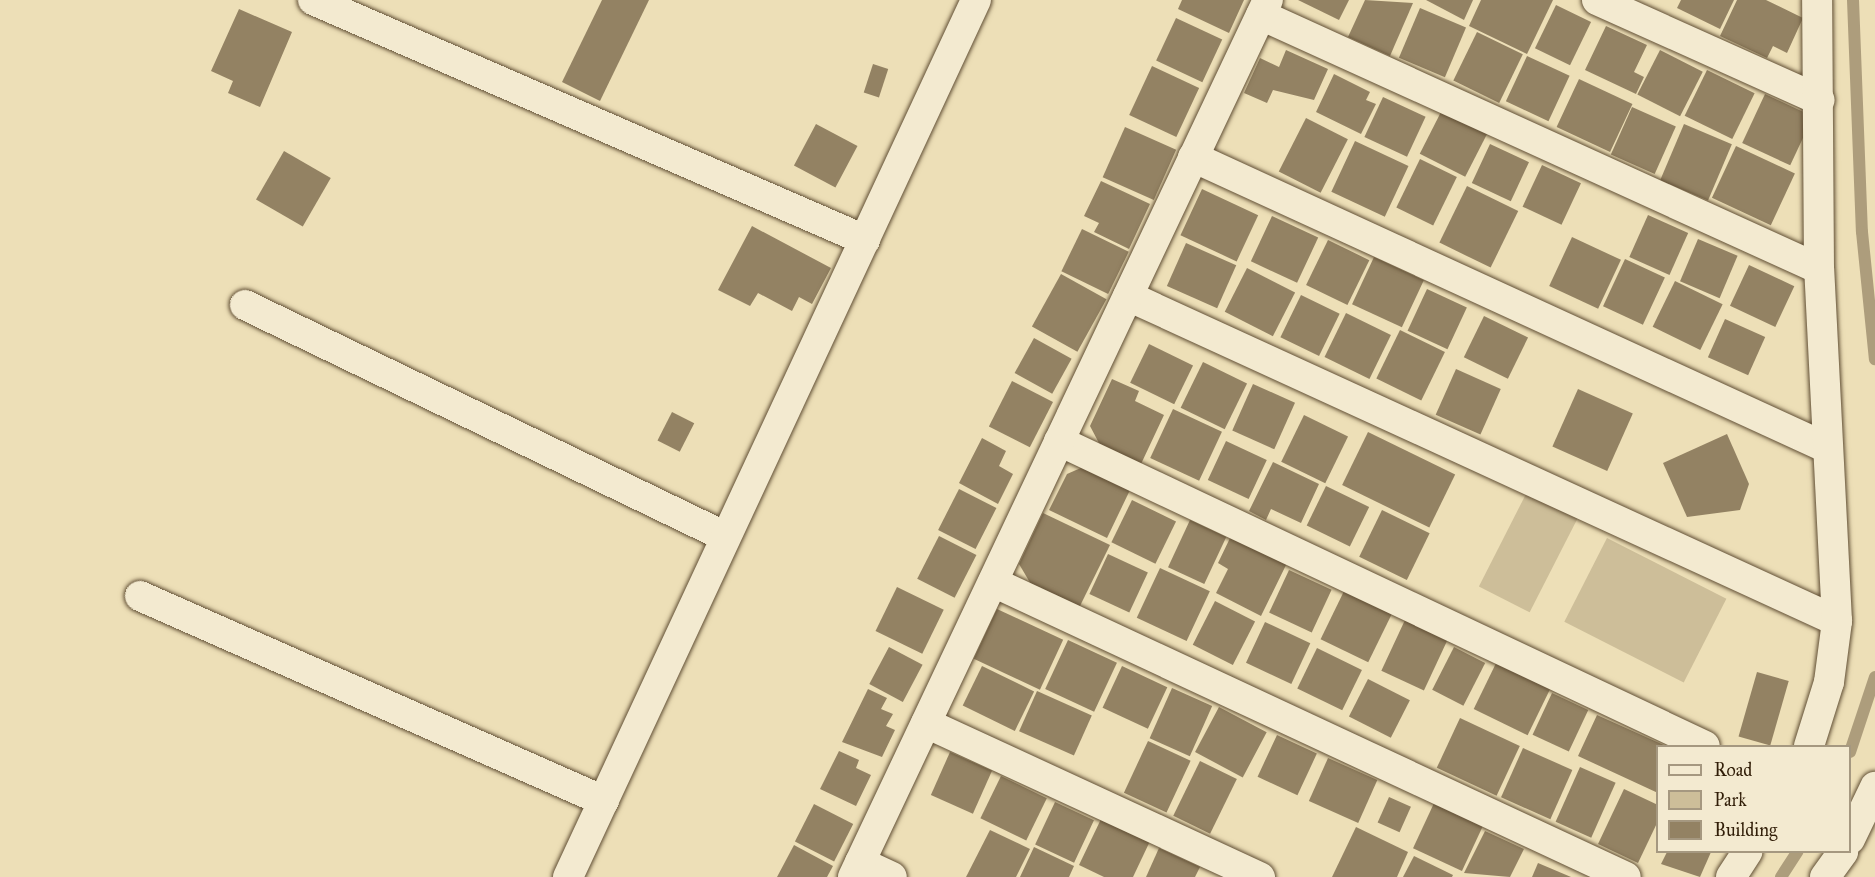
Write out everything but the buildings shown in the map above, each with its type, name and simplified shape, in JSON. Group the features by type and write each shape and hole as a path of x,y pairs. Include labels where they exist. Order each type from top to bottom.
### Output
{"street":[{"path":"313,0 865,240"},
{"path":"568,877 724,536 976,0"},
{"path":"1597,0 1820,100"},
{"path":"1810,745 1829,682 1837,621 1819,269 1820,100 1816,0"},
{"path":"892,877 857,870 1264,7 1819,269"},
{"path":"1193,157 1827,448"},
{"path":"1128,296 1837,621"},
{"path":"245,304 724,536"},
{"path":"1059,441 1701,745"},
{"path":"993,582 1626,877"},
{"path":"140,596 604,801"},
{"path":"926,723 1260,877"},
{"path":"1851,837 1875,787"},
{"path":"1731,877 1746,853"},
{"path":"1825,877 1842,853"}],"green space":[{"path":"1527,492 1578,518 1530,612 1479,586"},
{"path":"1607,538 1726,599 1684,683 1564,622"}],"waterway":[{"path":"1853,0 1862,232 1875,359"},
{"path":"1851,749 1875,677"},
{"path":"1781,877 1796,853"}]}
